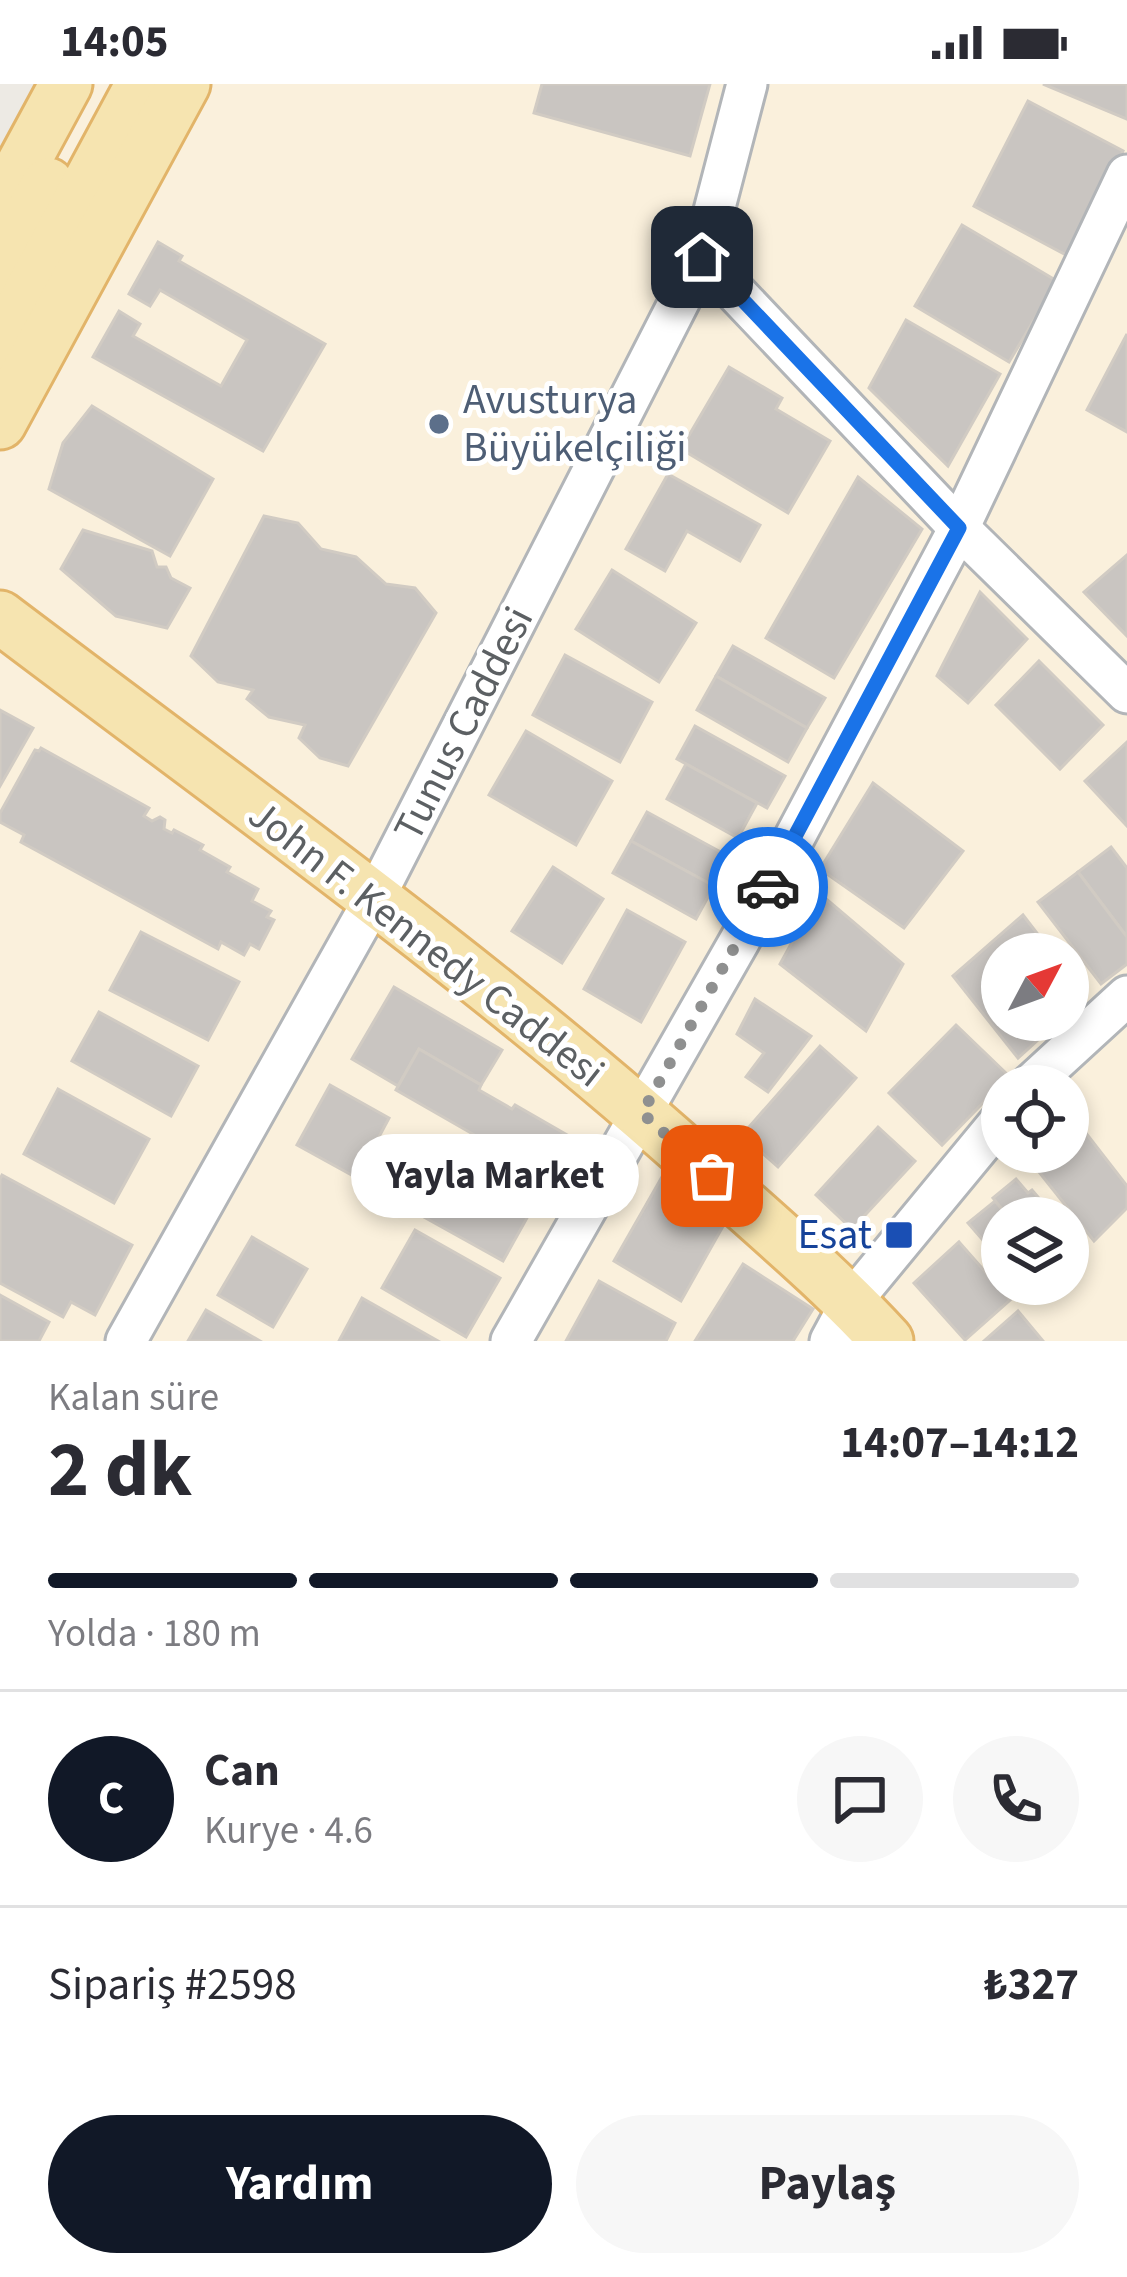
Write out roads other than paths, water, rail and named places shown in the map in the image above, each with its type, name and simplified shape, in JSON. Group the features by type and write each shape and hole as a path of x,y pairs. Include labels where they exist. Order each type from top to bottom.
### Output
{"main road":[{"path":"0,206 66,84"},
{"path":"0,269 104,84"},
{"path":"0,348 142,84"},
{"path":"0,422 184,84"},
{"name":"John F. Kennedy Caddesi","path":"0,617 556,1041 642,1113 841,1322 887,1341"}],"street":[{"name":"Tunus Caddesi","path":"126,1341 374,899 702,257 747,84"},
{"path":"511,1341 740,940 959,528 1127,175"},
{"path":"702,257 959,528 1127,693"},
{"path":"1052,1065 1127,996"},
{"path":"841,1322 981,1145"}],"place":[{"name":"Avusturya Büyükelçiliği","path":"439,424"},
{"name":"Yayla Market","path":"712,1176"},
{"name":"Esat","path":"899,1235"}]}
